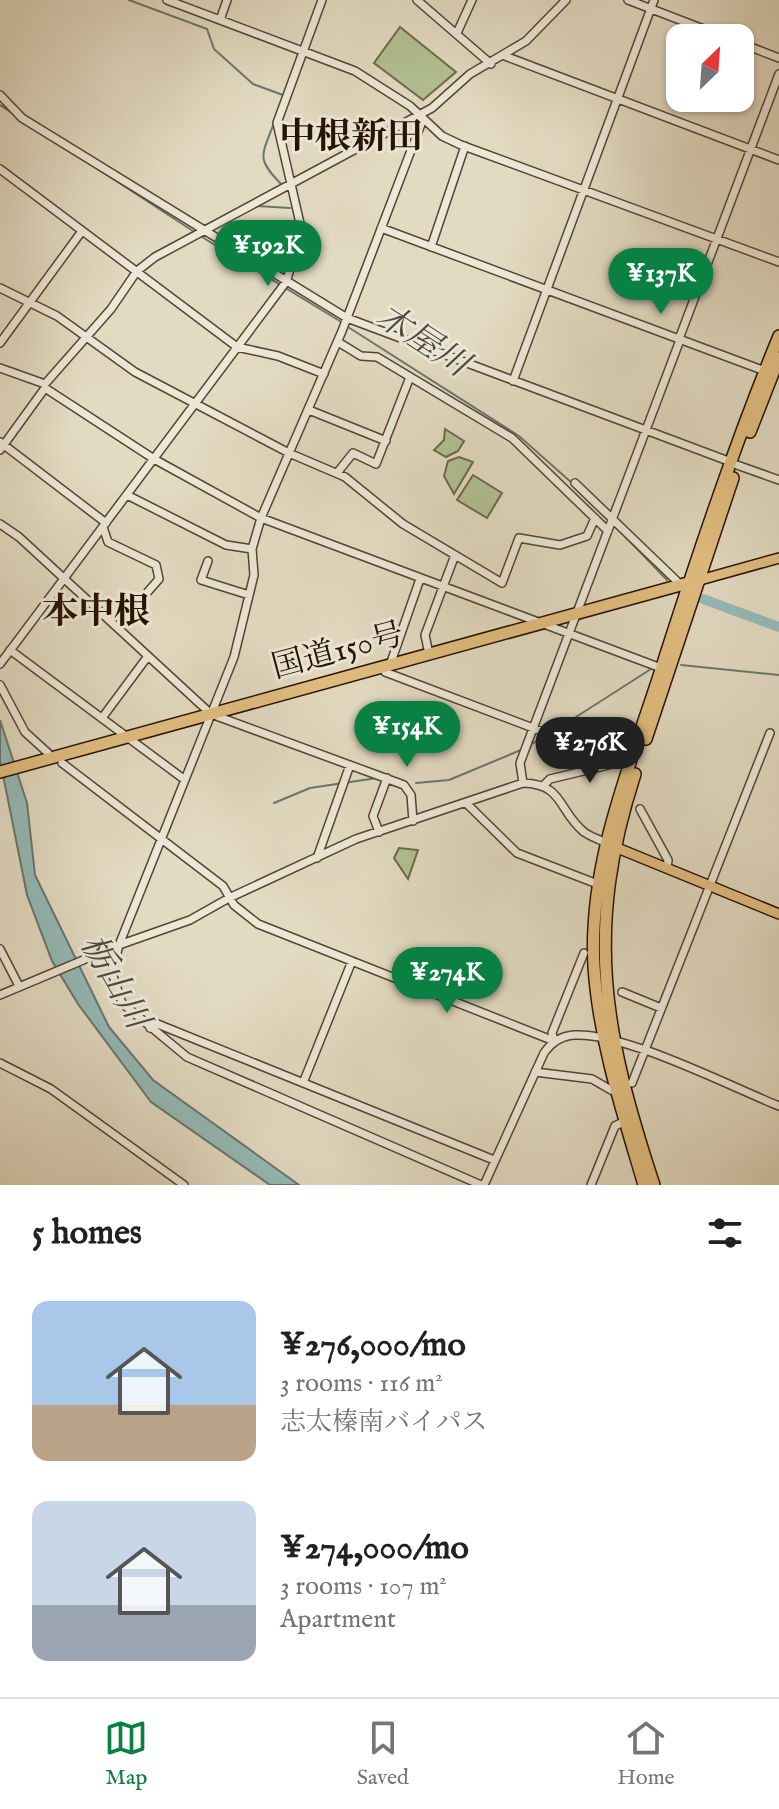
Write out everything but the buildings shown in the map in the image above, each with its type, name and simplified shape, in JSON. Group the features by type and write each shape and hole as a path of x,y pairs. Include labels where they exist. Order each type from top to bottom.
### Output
{"highway":[{"path":"772,374 779,336"},
{"path":"654,1185 608,1037 604,946 611,845 627,763 734,464 779,358"},
{"path":"644,1185 625,1121 594,964 600,885 690,582"},
{"name":"国道150号","path":"0,772 690,582"}],"main road":[{"path":"690,582 779,558"},
{"path":"611,845 779,914"}],"street":[{"path":"167,0 366,76 442,136 465,146 779,262"},
{"path":"220,20 227,0"},
{"path":"0,664 286,282 302,232 277,123 322,0"},
{"path":"417,0 491,64"},
{"path":"457,33 472,0"},
{"path":"117,627 159,579 156,565 108,542 105,525 1,445 44,386 88,336 137,271 192,237 420,116 470,74 526,41 566,0"},
{"path":"628,0 689,24"},
{"path":"513,381 654,0"},
{"path":"754,48 779,58"},
{"path":"505,56 779,160"},
{"path":"523,783 520,763 779,74"},
{"path":"0,95 22,118 347,318 779,480"},
{"path":"420,116 338,342 261,518 252,549 254,575 234,657 119,945 112,965 114,987 122,1003 150,1028 187,1057 216,1073 482,1185 535,1072 554,1041 552,1033 584,953"},
{"path":"431,247 465,146"},
{"path":"0,169 237,347 278,356 324,374"},
{"path":"381,228 772,374"},
{"path":"0,343 82,231"},
{"path":"0,288 88,336 135,372 289,453 358,485 403,524 502,583 519,538 560,545 587,536 595,518"},
{"path":"338,342 361,356 377,357 512,438 608,531"},
{"path":"0,368 44,386 154,459 261,518 661,668"},
{"path":"337,473 353,453 376,464 410,377"},
{"path":"309,410 386,441"},
{"path":"575,483 690,582"},
{"path":"127,495 226,545 252,549"},
{"path":"0,524 64,578 211,714 408,788 413,821"},
{"path":"429,654 425,635 455,555"},
{"path":"208,561 201,580 249,595"},
{"path":"420,579 385,672 627,763"},
{"path":"10,650 185,780"},
{"path":"102,718 148,656"},
{"path":"0,685 25,732 48,753"},
{"path":"632,1083 770,733"},
{"path":"62,763 223,886 229,898 258,924 554,1041 575,1035 608,1037 779,1106"},
{"path":"544,785 550,779 627,763"},
{"path":"317,858 350,765"},
{"path":"379,832 373,816 387,778"},
{"path":"0,995 85,958 190,920 229,898 379,832 523,783 544,785 559,798 586,833 611,845"},
{"path":"466,803 517,853 600,885"},
{"path":"640,809 668,860 667,869"},
{"path":"0,949 19,986"},
{"path":"303,1083 352,961"},
{"path":"622,992 661,1008"},
{"path":"150,1028 155,1023 494,1160"},
{"path":"2,1068 51,1089 184,1185"},
{"path":"535,1072 592,1079 611,1090"},
{"path":"591,1185 615,1126 625,1121"}],"green space":[{"path":"400,27 456,72 423,100 374,63"},
{"path":"445,429 464,441 458,451 446,457 434,450 444,440"},
{"path":"459,457 473,462 454,494 444,476 448,461"},
{"path":"473,475 502,493 487,518 457,500"},
{"path":"399,848 418,850 408,879 394,858"}],"water":[{"path":"0,720 27,803 35,875 109,1027 153,1080 299,1185 270,1185 151,1102 78,1004 52,961 27,895 0,760"}],"waterway":[{"path":"129,0 207,29 214,49 253,84 283,95"},
{"name":"木屋川","path":"0,105 196,233"},
{"path":"274,123 264,157 268,170 283,186"},
{"path":"257,206 290,208"},
{"name":"木屋川","path":"202,237 343,323"},
{"name":"木屋川","path":"348,327 519,436 572,483"},
{"name":"木屋川","path":"613,524 667,580"},
{"name":"木屋川","path":"703,599 779,627"},
{"path":"681,665 779,675"},
{"path":"551,733 651,669"},
{"path":"530,745 545,736"},
{"path":"416,783 449,780 521,750"},
{"path":"274,803 310,788 377,778"}],"district":[{"name":"中根新田","path":"351,138"},
{"name":"本中根","path":"96,613"}],"water label":[{"name":"栃山川","path":"114,982"}]}
